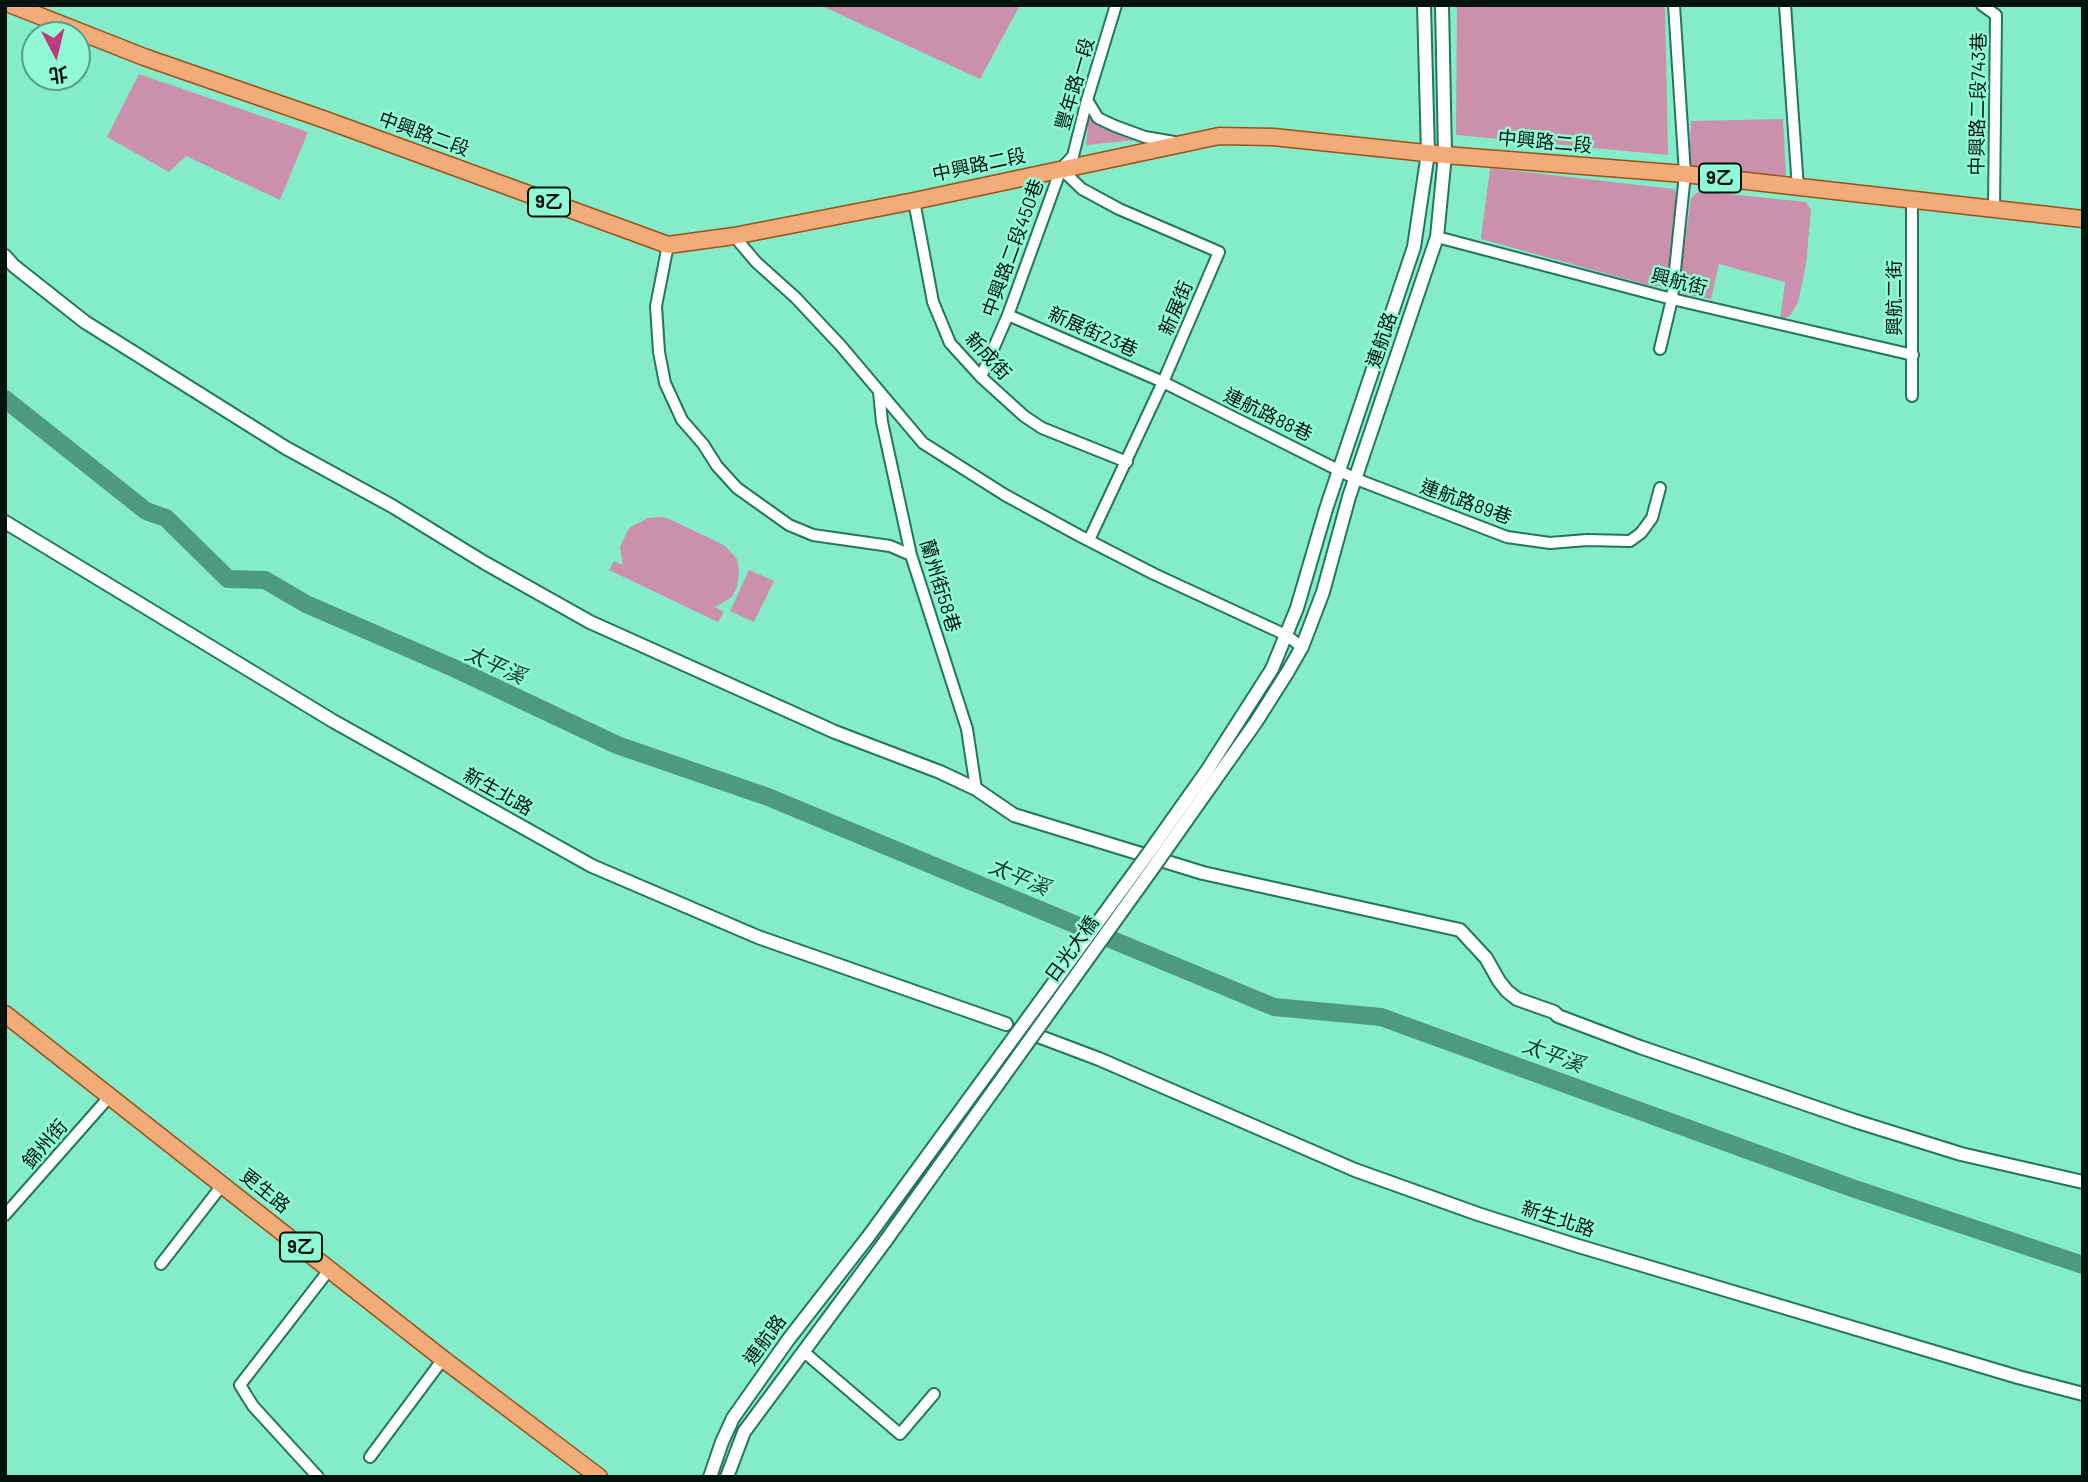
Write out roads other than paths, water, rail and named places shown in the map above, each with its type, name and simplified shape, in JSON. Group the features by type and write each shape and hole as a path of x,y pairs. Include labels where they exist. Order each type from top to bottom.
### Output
{"main road":[{"name":"中興路二段","path":"12,5 144,57 668,245 734,236 914,201 1219,136 1273,137 1445,155 1685,174 1994,209"},
{"name":"9乙","path":"1994,209 2083,219"},
{"name":"更生路","path":"5,1014 443,1359 599,1477"}],"street":[{"path":"5,18 12,5"},
{"name":"豐年路一段","path":"1060,169 1073,156 1116,5"},
{"name":"連航路","path":"1272,670 1297,608 1339,470 1414,247 1428,153 1424,5"},
{"name":"連航路","path":"1287,673 1302,647 1322,592 1400,344 1437,237 1445,155 1442,5"},
{"path":"1660,349 1672,299 1685,174 1674,5"},
{"path":"1785,5 1798,187"},
{"name":"中興路二段743巷","path":"1982,5 1996,15 1994,209"},
{"path":"1087,100 1098,118 1145,137 1177,143"},
{"name":"中興路二段450巷","path":"981,377 1008,315 1060,169"},
{"name":"新展街","path":"1060,169 1082,189 1119,209 1219,252 1127,462 1088,540"},
{"name":"新成街","path":"914,201 933,302 950,343 1012,406 1041,428 1127,462"},
{"name":"興航二街","path":"1912,201 1912,396"},
{"path":"734,236 756,262 796,298 923,443 1005,495 1088,540 1286,635 1302,647"},
{"name":"興航街","path":"1437,237 1672,299 1913,355"},
{"path":"668,245 656,306 659,352 665,383 682,419 717,466 737,488 789,524 813,535 890,545 911,555"},
{"path":"5,256 85,322 286,448 392,506 485,563 590,622 835,732 940,772 976,789 1014,815 1203,873 1460,930 1486,958 1507,991 1517,999 1554,1012 1558,1016 1855,1121 1961,1154 2083,1182"},
{"name":"新展街23巷","path":"1008,315 1163,382"},
{"path":"1383,338 1400,344"},
{"name":"連航路88巷","path":"1163,382 1356,480"},
{"name":"蘭州街58巷","path":"879,392 882,422 911,555 967,729 976,789"},
{"name":"連航路89巷","path":"1356,480 1507,537 1550,543 1630,541 1641,533 1652,518 1660,488"},
{"name":"新生北路","path":"5,522 333,720 592,866 758,937 1006,1024"},
{"name":"日光大橋","path":"868,1237 1150,851 1208,769 1272,670"},
{"name":"日光大橋","path":"884,1243 1153,869 1287,673"},
{"name":"新生北路","path":"1038,1036 1099,1059 1355,1170 1478,1214 2018,1377 2083,1394"},
{"name":"錦州街","path":"5,1215 110,1096"},
{"path":"162,1264 223,1184"},
{"name":"連航路","path":"710,1477 722,1442 742,1405 788,1340 868,1237"},
{"name":"連航路","path":"727,1477 744,1432 884,1243"},
{"path":"318,1477 253,1406 240,1385 329,1270"},
{"path":"804,1352 900,1434 934,1394"},
{"path":"370,1458 443,1359"},
{"path":"742,1405 754,1418"}],"waterway":[{"name":"太平溪","path":"5,399 146,511 166,518 228,579 265,580 306,604 456,669 617,745 768,797 1274,1007 1381,1017 1852,1188 2083,1265"}]}
